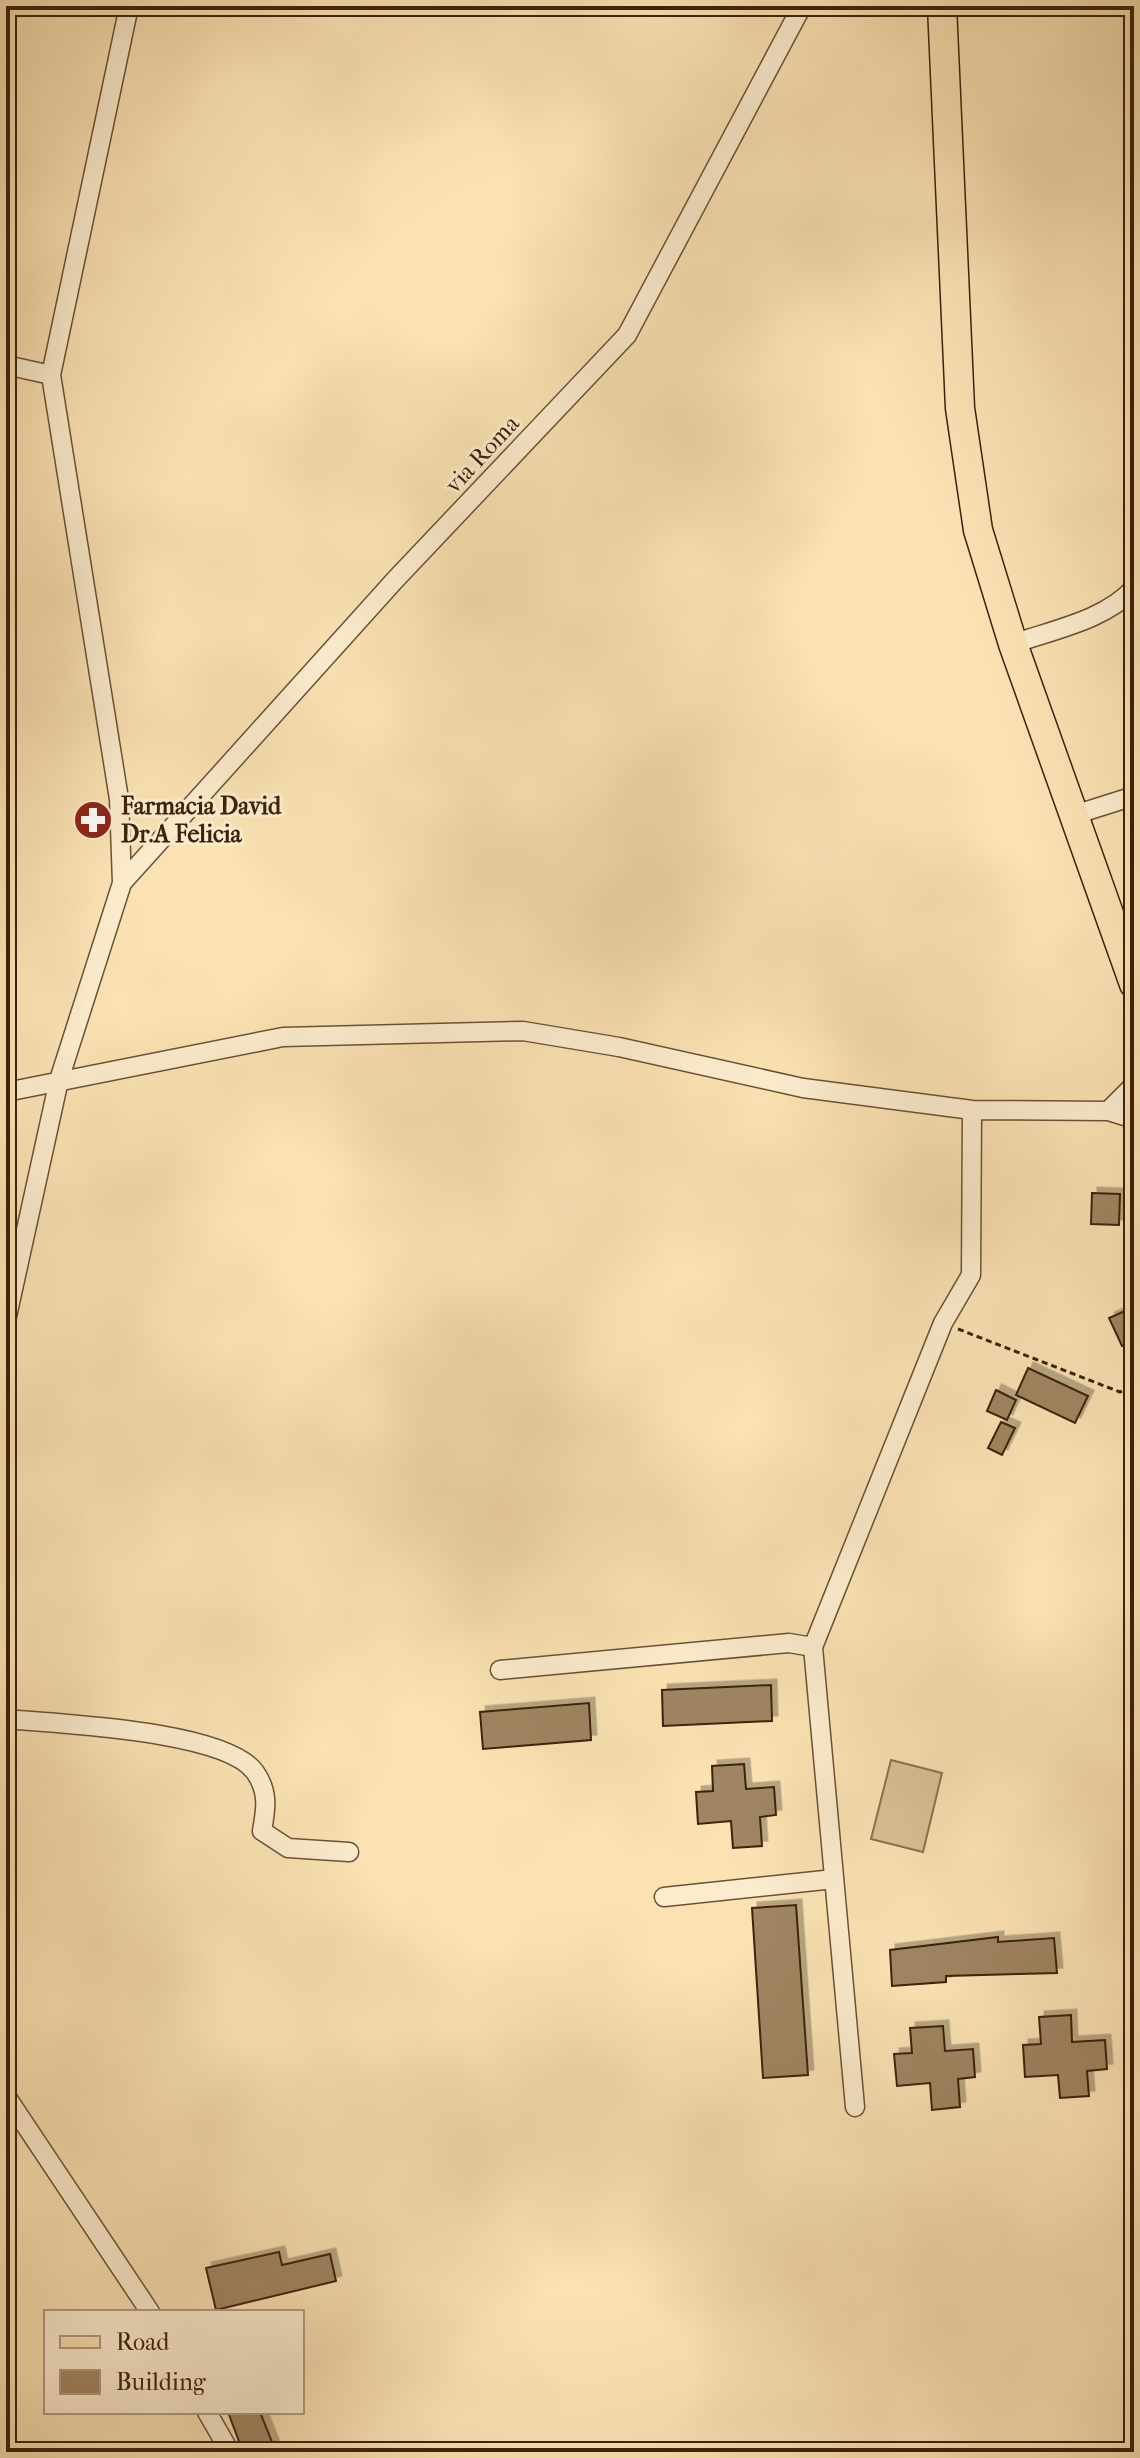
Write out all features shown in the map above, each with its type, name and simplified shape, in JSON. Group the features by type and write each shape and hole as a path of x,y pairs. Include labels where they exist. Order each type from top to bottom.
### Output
{"main road":[{"path":"942,6 965,454 978,530 1013,644 1134,984"}],"street":[{"path":"6,1321 59,1080 122,883 119,799 51,375 129,6"},
{"name":"via Roma","path":"122,883 395,580 627,335 802,6"},
{"path":"6,365 51,375"},
{"path":"1013,644 1094,615 1122,601 1134,588"},
{"path":"1074,815 1134,796"},
{"path":"6,1092 283,1037 523,1031 619,1047 803,1088 972,1110 1126,1110 1134,1085"},
{"path":"855,2107 813,1647 943,1323 971,1275 972,1110"},
{"path":"500,1670 789,1643 813,1647"},
{"path":"6,1719 162,1734 229,1753 254,1771 267,1801 262,1831 288,1848 349,1852"},
{"path":"664,1897 834,1879"},
{"path":"6,2096 149,2310"},
{"path":"208,2414 230,2452"}],"path":[{"path":"943,1323 1120,1392 1134,1386"}],"shaded area":[{"path":"891,1760 942,1773 923,1852 871,1839"}],"building":[{"path":"1092,1193 1120,1194 1119,1225 1091,1224"},
{"path":"1134,1307 1134,1341 1122,1346 1109,1318"},
{"path":"1028,1368 1088,1396 1075,1423 1016,1395"},
{"path":"996,1390 1016,1400 1007,1420 987,1411"},
{"path":"1001,1422 1015,1428 1002,1455 988,1448"},
{"path":"771,1685 772,1721 663,1726 662,1690"},
{"path":"589,1703 591,1740 483,1749 480,1712"},
{"path":"744,1764 746,1789 774,1787 776,1815 760,1817 762,1846 733,1848 731,1821 698,1824 696,1792 713,1791 712,1766"},
{"path":"796,1905 808,2075 763,2078 752,1908"},
{"path":"998,1937 998,1942 1054,1938 1057,1973 946,1976 946,1982 892,1986 890,1950"},
{"path":"1071,2015 1072,2042 1105,2040 1107,2069 1087,2071 1089,2096 1060,2098 1058,2075 1025,2077 1023,2045 1041,2044 1039,2017"},
{"path":"943,2026 945,2051 973,2049 975,2077 958,2079 960,2107 932,2110 930,2083 897,2086 894,2054 912,2053 910,2028"},
{"path":"279,2252 282,2265 330,2254 336,2281 216,2310 206,2268"},
{"path":"229,2414 261,2414 276,2452 243,2452"}],"place":[{"name":"Farmacia David Dr.A Felicia","path":"93,820"}]}
